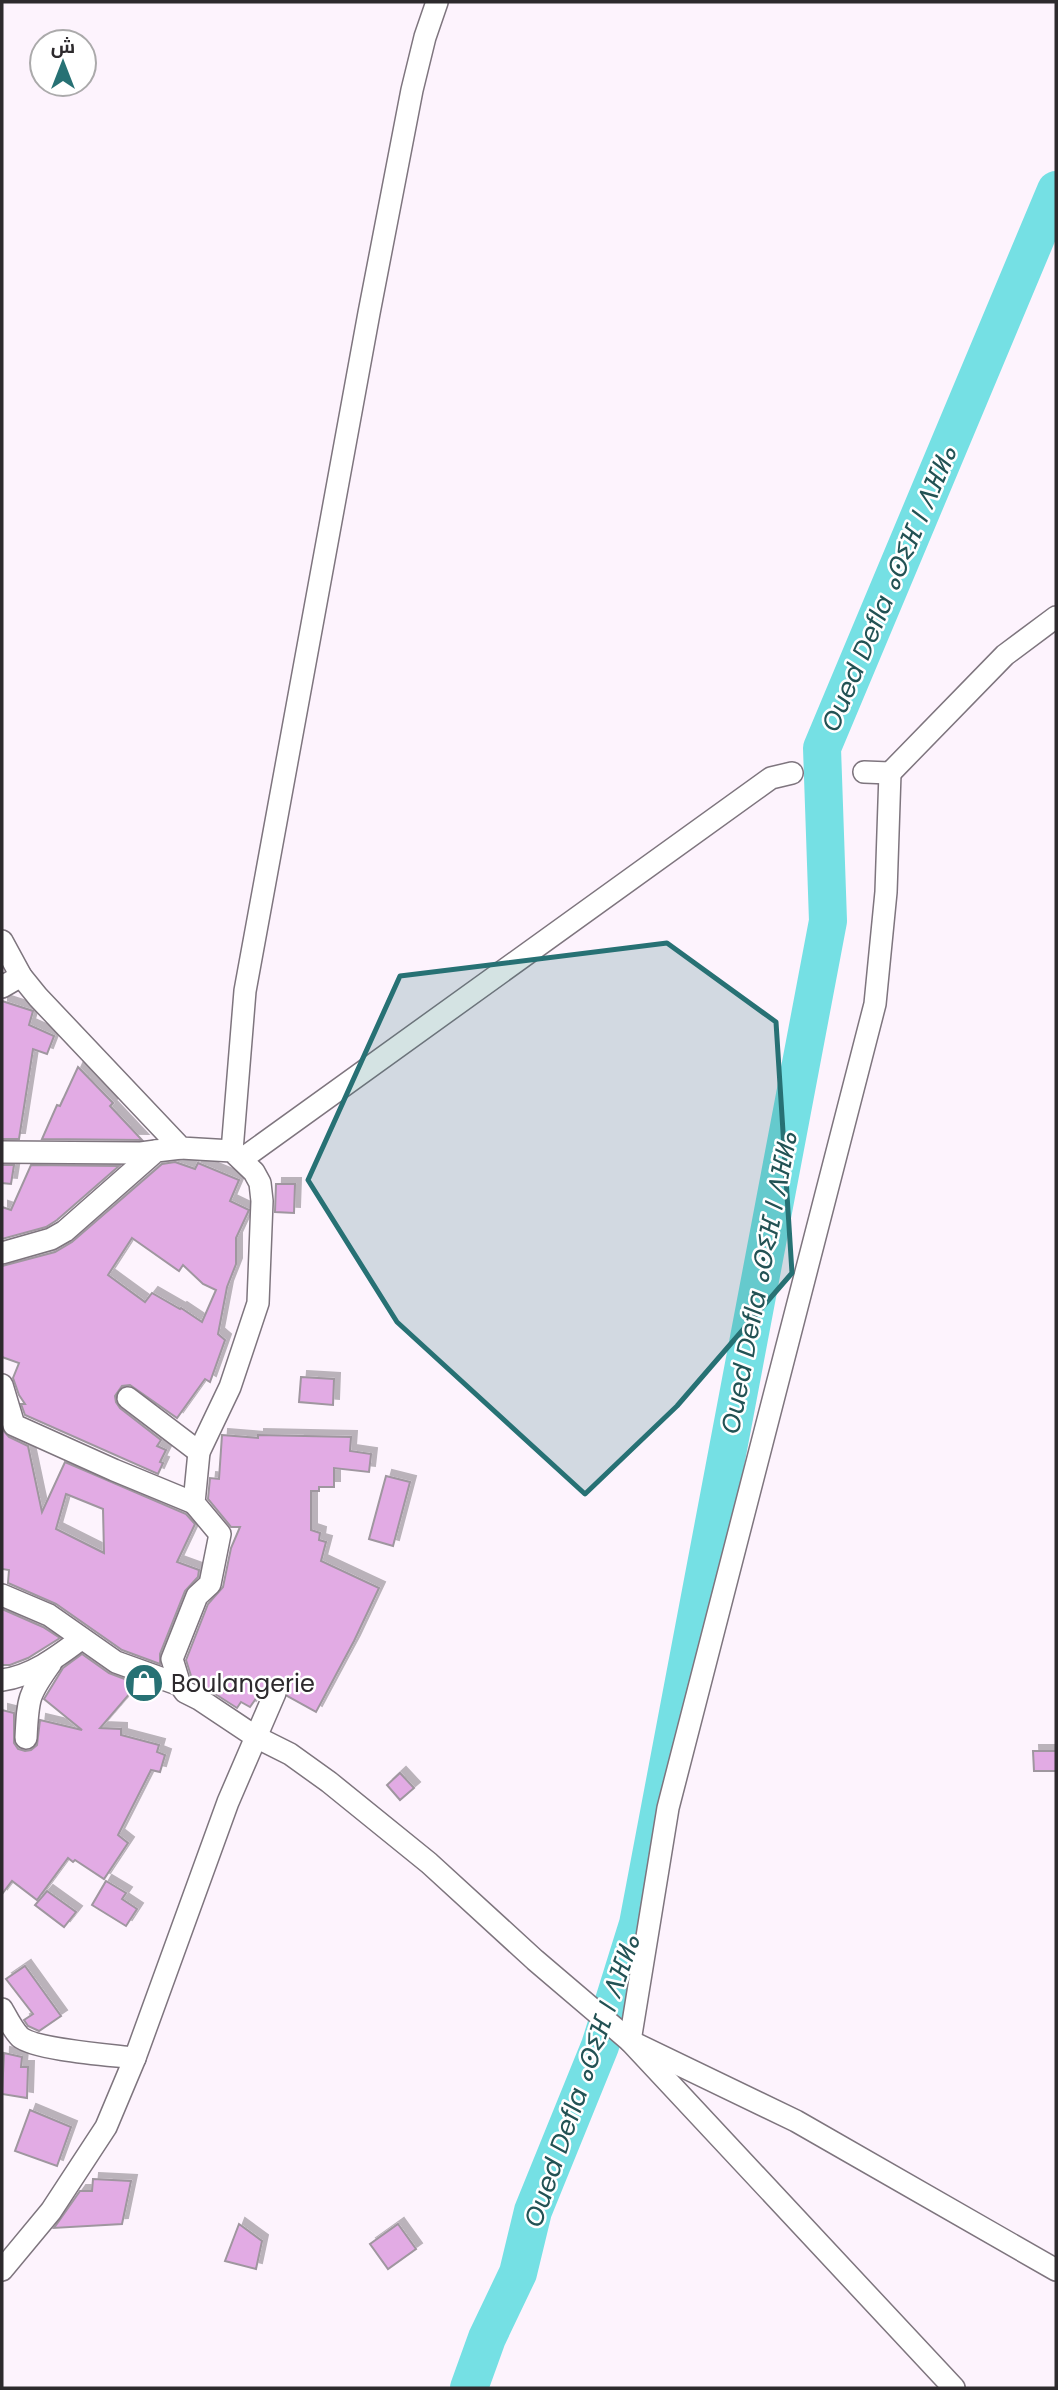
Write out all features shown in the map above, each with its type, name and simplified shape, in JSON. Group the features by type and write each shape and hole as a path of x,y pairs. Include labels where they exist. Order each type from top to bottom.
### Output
{"street":[{"path":"237,1155 245,991 409,103 425,37 437,2"},
{"path":"629,2040 668,1808 875,1004 886,892 890,773 1005,655 1056,617"},
{"path":"864,772 890,773"},
{"path":"237,1155 771,778 792,773"},
{"path":"2,941 21,976 38,997 181,1148"},
{"path":"2,987 21,976"},
{"path":"2,1152 141,1153 181,1148 237,1155 254,1172 260,1183 262,1201 258,1303 230,1387 199,1452 194,1503"},
{"path":"2,1252 51,1238 65,1231 156,1151"},
{"path":"2,1385 14,1424 102,1465 194,1503 220,1534 210,1584 197,1596 172,1659 185,1692 200,1699 256,1737 290,1754 329,1782 429,1863 629,2040 954,2388"},
{"path":"128,1398 199,1452"},
{"path":"2,1595 49,1615 116,1662 180,1685"},
{"path":"2,1681 14,1679 53,1660 81,1639"},
{"path":"26,1738 28,1700 53,1660"},
{"path":"2,2270 51,2211 106,2127 135,2058 228,1801 275,1693"},
{"path":"2,2009 18,2035 26,2040 65,2049 135,2058"},
{"path":"629,2040 796,2121 1056,2270"},
{"path":"699,2116 716,2082"}],"highlighted area":[{"path":"667,943 776,1022 792,1273 677,1406 585,1494 397,1322 308,1180 400,976"}],"building":[{"path":"2,1001 33,1011 29,1025 54,1036 47,1054 33,1049 19,1139 2,1139"},
{"path":"78,1067 113,1103 110,1106 142,1140 42,1139"},
{"path":"175,1162 195,1169 198,1163 239,1180 230,1201 249,1210 236,1238 236,1264 227,1287 218,1334 225,1340 210,1382 205,1379 177,1418 130,1385 122,1386 115,1396 120,1408 161,1440 157,1446 166,1450 158,1474 25,1415 21,1404 25,1404 13,1378 19,1363 2,1357 2,1266 55,1252 72,1242 162,1164","holes":["132,1238 179,1271 183,1265 203,1284 216,1290 202,1322 152,1293 145,1302 108,1275"]},
{"path":"2,1165 14,1165 11,1184 2,1183"},
{"path":"31,1165 119,1166 46,1227 2,1239 2,1207 11,1210"},
{"path":"276,1184 295,1184 294,1213 275,1212"},
{"path":"301,1377 334,1379 333,1405 299,1402"},
{"path":"2,1429 9,1437 28,1446 42,1512 65,1462 186,1514 195,1524 177,1562 199,1570 198,1577 185,1591 160,1654 160,1664 122,1650 56,1604 8,1583 9,1570 2,1569","holes":["66,1494 103,1509 104,1553 56,1529"]},
{"path":"222,1435 258,1438 258,1435 351,1437 350,1451 371,1454 369,1472 334,1468 334,1487 319,1487 319,1491 311,1491 311,1530 320,1533 319,1540 326,1542 321,1561 379,1588 316,1712 287,1696 286,1686 280,1681 267,1683 250,1707 241,1702 237,1708 192,1679 186,1660 208,1604 223,1587 231,1548 240,1527 231,1527 208,1499 210,1478 219,1479"},
{"path":"386,1476 410,1482 393,1546 369,1539"},
{"path":"2,1609 43,1627 60,1638 28,1658 2,1665"},
{"path":"82,1654 109,1673 138,1684 100,1728 121,1729 121,1735 159,1745 157,1752 165,1755 160,1772 151,1770 118,1835 128,1843 104,1879 68,1858 37,1900 12,1881 2,1894 2,1710 14,1713 14,1743 18,1749 25,1751 37,1745 40,1720 82,1730 44,1699 63,1668"},
{"path":"1033,1751 1056,1751 1056,1771 1034,1771"},
{"path":"400,1773 414,1788 400,1800 387,1785"},
{"path":"106,1881 126,1893 122,1899 137,1909 126,1926 92,1905"},
{"path":"47,1891 76,1912 64,1927 35,1905"},
{"path":"25,1966 61,2016 39,2031 28,2026 24,2020 33,2014 6,1979"},
{"path":"4,2053 22,2057 21,2067 28,2067 27,2098 2,2094"},
{"path":"30,2110 71,2127 57,2166 15,2151"},
{"path":"93,2179 131,2181 122,2224 54,2228 80,2191 92,2191"},
{"path":"239,2224 262,2241 256,2269 225,2261"},
{"path":"398,2224 416,2249 388,2269 370,2244"}],"waterway":[{"name":"Oued Defla ⴰⵙⵉⴼ ⵏ ⴷⴼⵍⴰ","path":"469,2388 487,2338 518,2273 533,2211 600,2046 638,1924 828,921 822,748 1056,190"}],"place":[{"name":"Boulangerie","path":"144,1683"}]}
